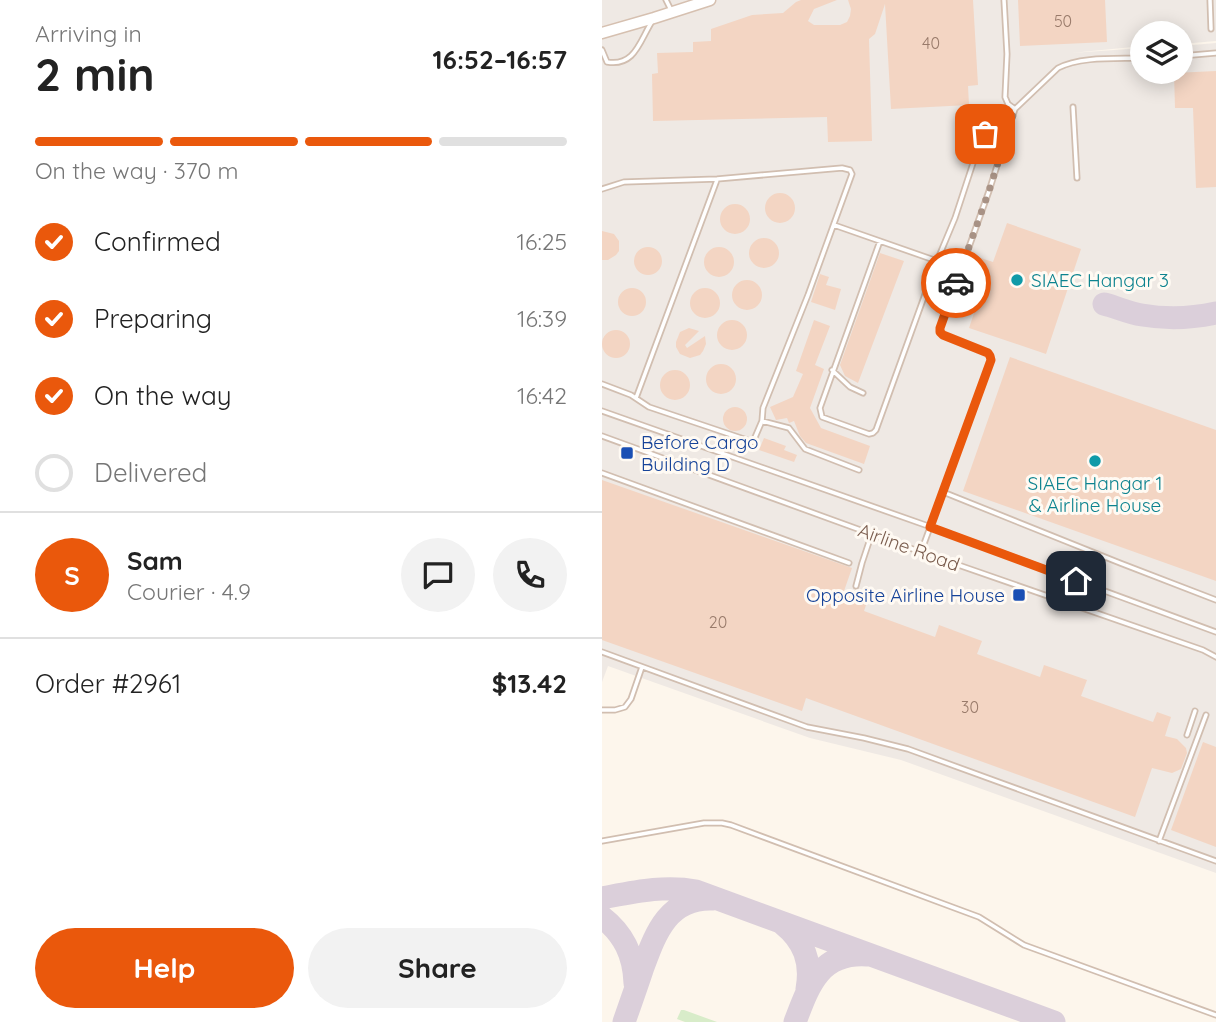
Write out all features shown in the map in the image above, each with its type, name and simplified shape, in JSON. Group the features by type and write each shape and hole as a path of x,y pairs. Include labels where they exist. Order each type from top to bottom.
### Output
{"street":[{"path":"602,33 710,0"}],"lane":[{"path":"666,0 672,12"},
{"path":"1004,0 1007,54 1005,97 1015,111"},
{"path":"1210,0 1211,29"},
{"path":"602,50 607,62 611,64 629,59 636,52 654,18"},
{"path":"1193,54 1216,53"},
{"path":"880,241 820,408 822,417 869,434 876,430 985,134 993,125 1015,111 1058,68 1077,61 1130,59"},
{"path":"1073,107 1077,178"},
{"path":"921,552 991,360 988,353 943,335 940,328 1015,111"},
{"path":"602,189 624,182 717,180 846,169 850,170 851,178 764,408 755,441 751,442 649,407 636,398 602,384"},
{"path":"636,398 717,180"},
{"path":"834,225 937,261"},
{"path":"832,370 850,387 863,393"},
{"name":"Airline Road","path":"602,411 1216,632"},
{"path":"762,421 789,428 804,449 859,470"},
{"name":"Airline Road","path":"602,436 921,552 1203,650 1216,657"},
{"path":"602,473 849,563"},
{"path":"943,492 1216,600"},
{"path":"856,586 872,533"},
{"path":"602,652 807,727 908,750 1216,861"},
{"path":"602,710 625,707 631,699 642,667"},
{"path":"1187,735 1195,711"},
{"path":"1159,841 1206,715"},
{"path":"602,841 704,823 731,825 979,917 1024,945 1216,1015"}],"shaded area":[{"path":"602,0 1216,0 1216,41 1193,43 1193,21 1130,21 1130,47 1071,53 1130,49 1130,84 1193,84 1193,45 1216,43 1216,873 901,760 810,738 608,666 602,682"}],"green space":[{"path":"681,1010 717,1022 685,1022 677,1019"}],"building":[{"path":"801,0 837,0 814,9 808,21 814,25 840,25 847,22 850,16 848,0 973,0 978,85 968,86 969,105 891,109 885,4 875,34 869,39 872,141 828,142 827,117 653,121 652,74 658,73 657,53 693,52 693,42 711,41 711,29 752,15 783,13"},
{"path":"1018,0 1105,0 1107,42 1020,46"},
{"path":"1216,71 1216,187 1196,188 1193,108 1175,108 1174,84 1193,84 1193,72"},
{"path":"780,193 791,197 795,208 791,219 780,223 769,219 765,208 769,197"},
{"path":"735,204 746,208 750,219 746,230 735,234 724,230 720,219 724,208"},
{"name":"SIAEC Hangar 3","path":"1007,223 1081,249 1046,354 969,328 977,304 957,298 972,255 993,262"},
{"path":"602,231 614,234 619,241 619,251 608,260 602,260"},
{"path":"764,238 775,242 779,253 775,264 764,268 753,264 749,253 753,242"},
{"path":"648,247 658,251 662,261 658,271 648,275 638,271 634,261 638,251"},
{"path":"719,247 730,251 734,262 730,273 719,277 708,273 704,262 708,251"},
{"path":"880,253 904,261 858,383 845,376 840,365"},
{"path":"820,274 829,277 826,285 841,289 835,310 811,302"},
{"path":"747,280 758,284 762,295 758,306 747,310 736,306 732,295 736,284"},
{"path":"632,288 642,292 646,302 642,312 632,316 622,312 618,302 622,292"},
{"path":"705,288 716,292 720,303 716,314 705,318 694,314 690,303 694,292"},
{"path":"732,320 743,324 747,335 743,346 732,350 721,346 717,335 721,324"},
{"path":"814,320 830,326 815,365 824,369 810,408 821,428 870,446 864,464 806,443 794,421 789,423 787,418 776,420 770,407 793,397 803,374 796,371"},
{"path":"689,328 699,331 685,345 687,348 705,336 706,344 700,355 690,358 680,354 676,347 680,332"},
{"path":"616,330 626,334 630,344 626,354 616,358 606,354 602,344 606,334"},
{"name":"SIAEC Hangar 1 & Airline House","path":"1010,357 1216,430 1216,581 963,491"},
{"path":"721,364 732,368 736,379 732,390 721,394 710,390 706,379 710,368"},
{"path":"675,370 686,374 690,385 686,396 675,400 664,396 660,385 664,374"},
{"path":"735,407 744,410 747,419 744,428 735,431 726,428 723,419 726,410"},
{"path":"764,438 786,446 784,450 797,455 794,462 759,450"},
{"path":"602,480 852,568 844,591 868,599 864,611 935,637 939,625 982,641 977,654 1040,677 1044,665 1087,680 1081,696 1153,722 1157,712 1171,717 1165,736 1177,739 1186,748 1187,753 1181,769 1172,773 1152,768 1135,817 806,698 802,711 602,640"},
{"path":"1203,742 1216,747 1216,847 1171,830"}],"taxiway":[{"path":"1104,304 1137,314 1160,317 1216,313"},
{"path":"602,898 661,889 696,891 1054,1022"},
{"path":"624,1022 652,944 665,921 684,904 713,899"},
{"path":"602,917 622,938 633,963 635,983"},
{"path":"783,924 805,953 807,989"},
{"path":"795,1022 812,984 827,965 838,959 867,955"}],"way so far":[{"path":"956,283 1014,112 993,125 985,134"}],"place":[{"name":"SIAEC Hangar 3","path":"1017,280"},
{"name":"Before Cargo Building D","path":"627,453"},
{"name":"SIAEC Hangar 1 & Airline House","path":"1095,461"},
{"name":"Opposite Airline House","path":"1019,595"}],"route":[{"path":"956,283 940,332 988,353 991,360 930,527 1076,581"}]}
